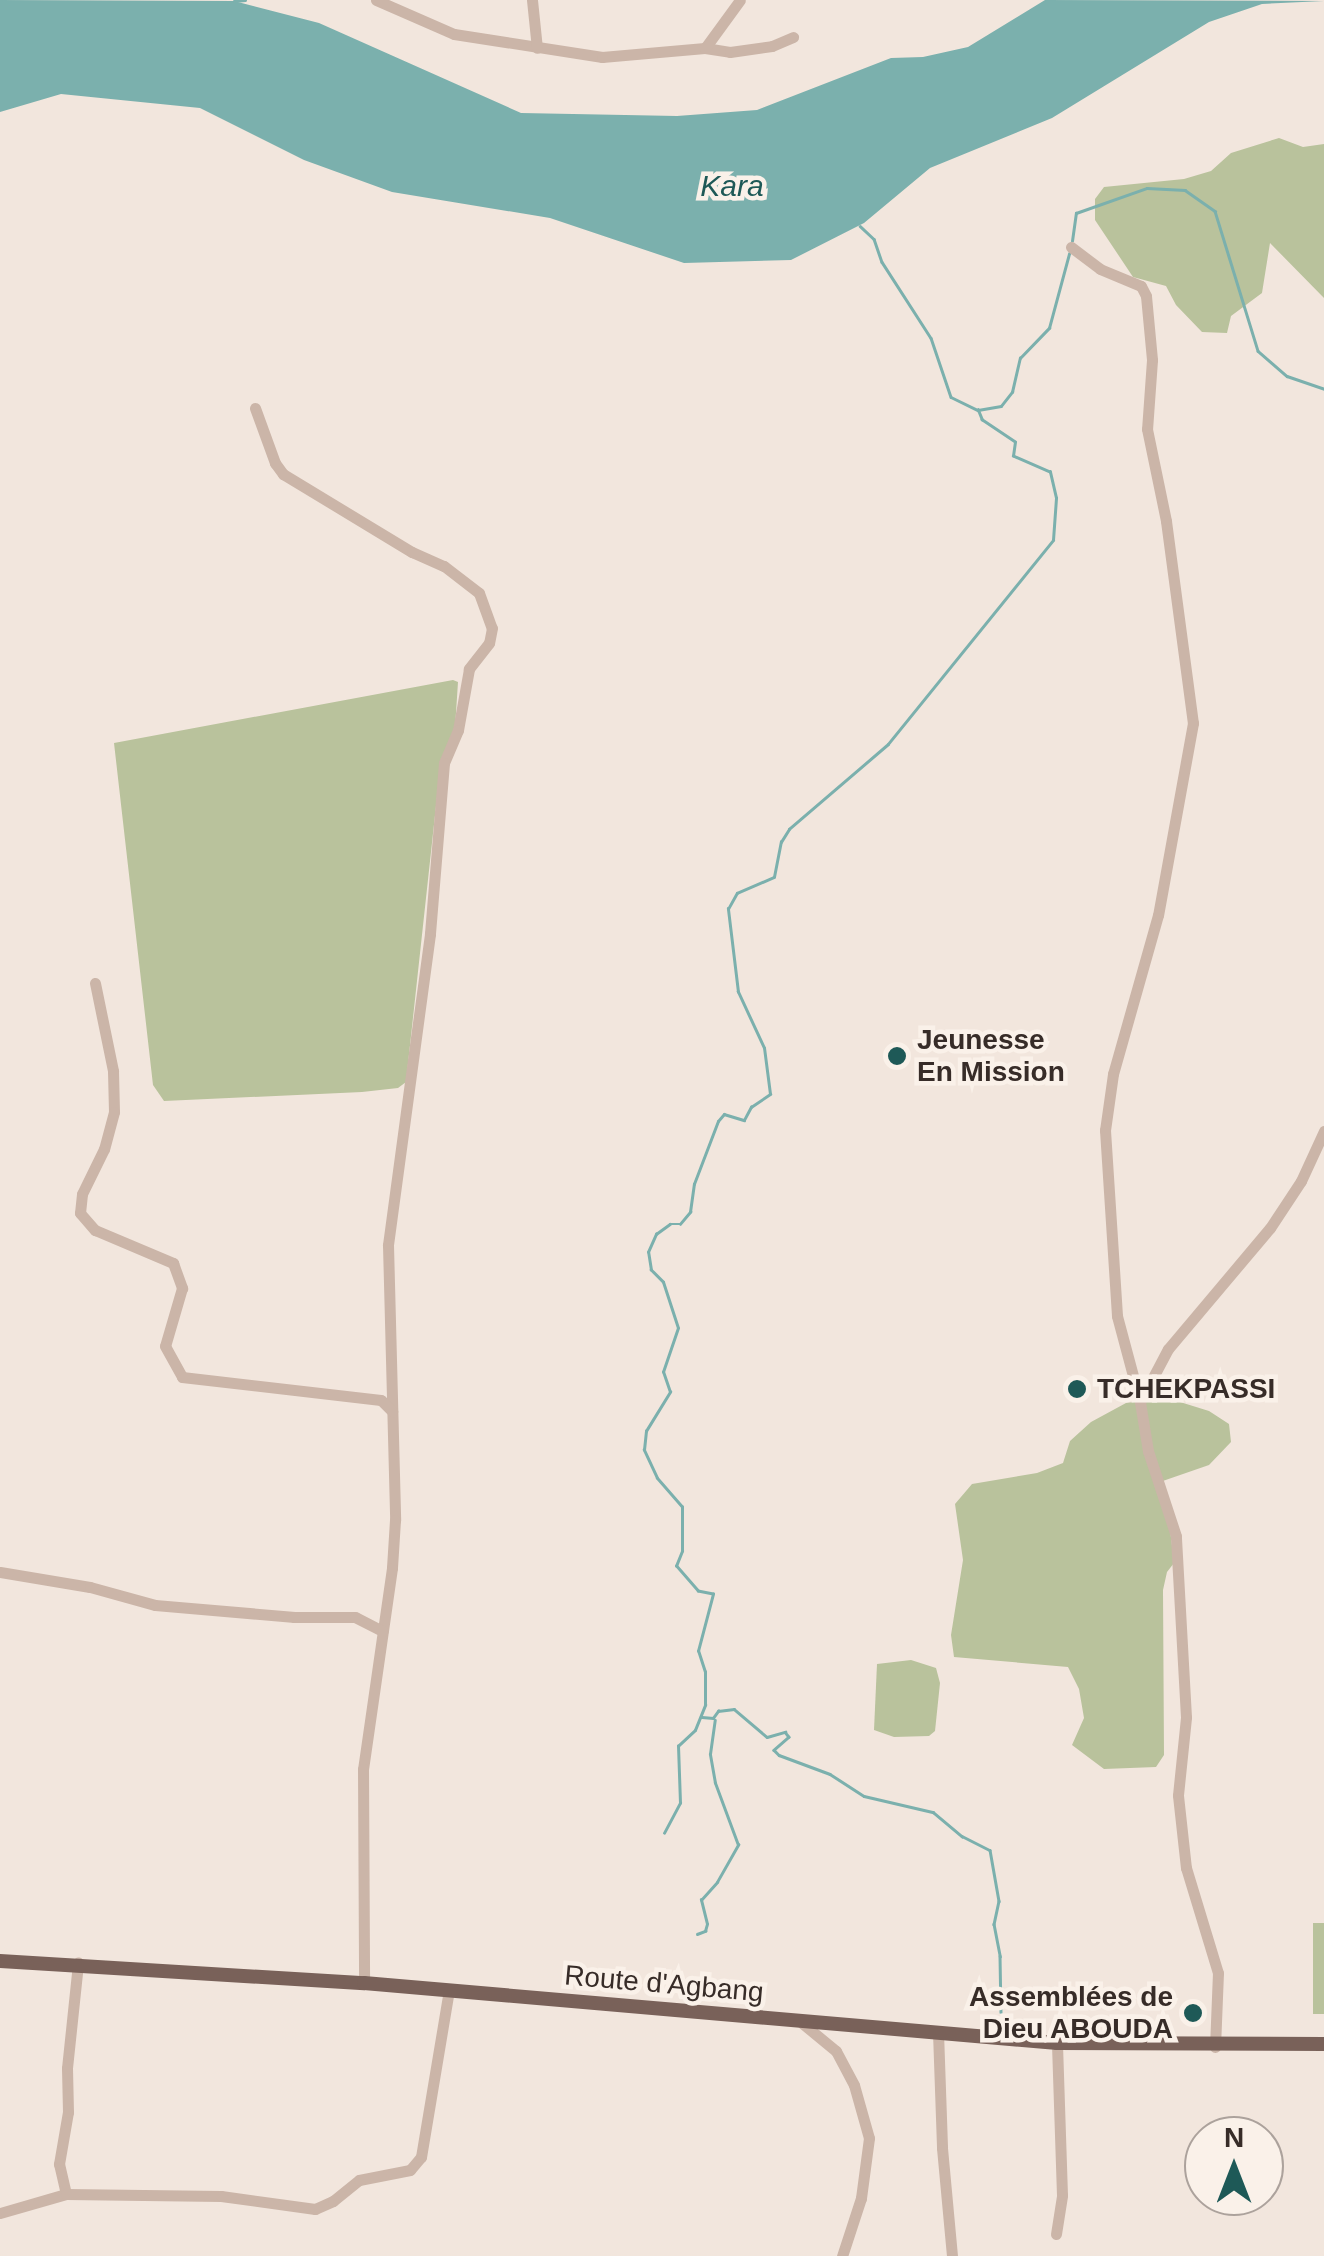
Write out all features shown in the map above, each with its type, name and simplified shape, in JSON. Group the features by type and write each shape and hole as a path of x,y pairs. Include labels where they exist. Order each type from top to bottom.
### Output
{"main road":[{"name":"Route d'Agbang","path":"0,1961 78,1963 449,1990 1057,2043 1324,2044"}],"street":[{"path":"376,0 454,34 602,57 705,48 730,52 772,46 793,37"},
{"path":"532,0 537,48"},
{"path":"705,48 740,0"},
{"path":"1071,247 1100,269 1141,286 1146,296 1152,360 1147,429 1166,521 1193,723 1158,915 1112,1074 1106,1130 1118,1316 1148,1451 1176,1536 1186,1717 1178,1795 1186,1868 1218,1973 1215,2046"},
{"path":"256,408 275,464 283,474 412,552 444,566 479,593 492,628 489,643 470,668 458,730 444,764 427,953 388,1245 395,1520 363,1769 364,1984"},
{"path":"95,983 113,1070 114,1112 104,1150 82,1194 80,1212 94,1230 173,1263 182,1288 164,1346 182,1377 380,1400 392,1411"},
{"path":"1140,1402 1168,1349 1270,1228 1302,1182 1324,1131"},
{"path":"0,1572 90,1587 155,1604 294,1617 355,1617 383,1631"},
{"path":"66,2194 59,2164 68,2112 67,2068 78,1963"},
{"path":"0,2213 66,2194 222,2196 315,2209 359,2180 410,2170 420,2157 449,1990"},
{"path":"802,2022 836,2051 854,2085 868,2138 860,2198 842,2256"},
{"path":"938,2032 942,2148 952,2256"},
{"path":"1056,2234 1062,2195 1057,2043"}],"green space":[{"path":"1279,138 1303,147 1324,144 1324,298 1270,243 1262,293 1231,316 1227,333 1202,332 1176,305 1166,286 1133,277 1095,220 1095,199 1104,187 1184,179 1211,171 1231,153"},
{"path":"458,682 455,728 441,760 406,1082 398,1088 362,1092 164,1101 153,1085 114,743"},
{"path":"1180,1402 1209,1411 1229,1424 1231,1442 1209,1465 1157,1483 1169,1520 1174,1563 1167,1572 1163,1590 1164,1755 1156,1767 1104,1769 1072,1745 1084,1718 1079,1689 1068,1667 954,1657 951,1635 963,1560 955,1504 972,1484 1037,1473 1063,1463 1070,1441 1091,1422 1126,1403"},
{"path":"911,1660 936,1668 940,1683 935,1731 929,1736 894,1737 874,1730 877,1664"},
{"path":"1313,1923 1324,1923 1324,2014 1313,2014"}],"water":[{"name":"Kara","path":"0,0 234,1 319,23 521,113 677,116 757,110 891,58 923,57 968,47 1045,0 1324,1 1262,4 1209,22 1052,118 930,168 864,223 791,260 684,263 550,218 392,192 304,160 200,108 61,94 0,112"}],"waterway":[{"path":"234,1 245,0"},
{"path":"1072,241 1076,213 1147,188 1185,190 1215,211 1258,351 1287,376 1324,389"},
{"path":"860,226 874,239 882,262 931,338 951,397 978,410 1001,406 1012,392 1020,358 1049,328 1069,254"},
{"path":"664,1833 680,1803 678,1746 695,1730 705,1705 705,1672 698,1651 713,1594 698,1591 676,1566 682,1551 682,1507 657,1478 644,1450 646,1431 670,1392 663,1372 678,1328 663,1282 651,1270 648,1252 656,1234 670,1224 680,1224 690,1212 694,1184 718,1121 724,1114 744,1120 751,1107 770,1094 764,1048 738,992 728,909 737,893 774,877 781,842 789,829 888,744 1053,540 1056,498 1050,472 1013,456 1015,442 982,420 978,410"},
{"path":"702,1717 713,1718 718,1711 734,1709 767,1737 785,1732 789,1737 774,1750 779,1755 830,1774 864,1796 933,1812 962,1836 990,1850 999,1901 994,1924 1000,1956 1001,2012"},
{"path":"697,1934 705,1931 707,1924 701,1900 717,1882 738,1845 715,1783 710,1754 715,1720"}],"place":[{"name":"Jeunesse En Mission","path":"897,1056"},
{"name":"TCHEKPASSI","path":"1077,1389"},
{"name":"Assemblées de Dieu ABOUDA","path":"1193,2013"}]}
